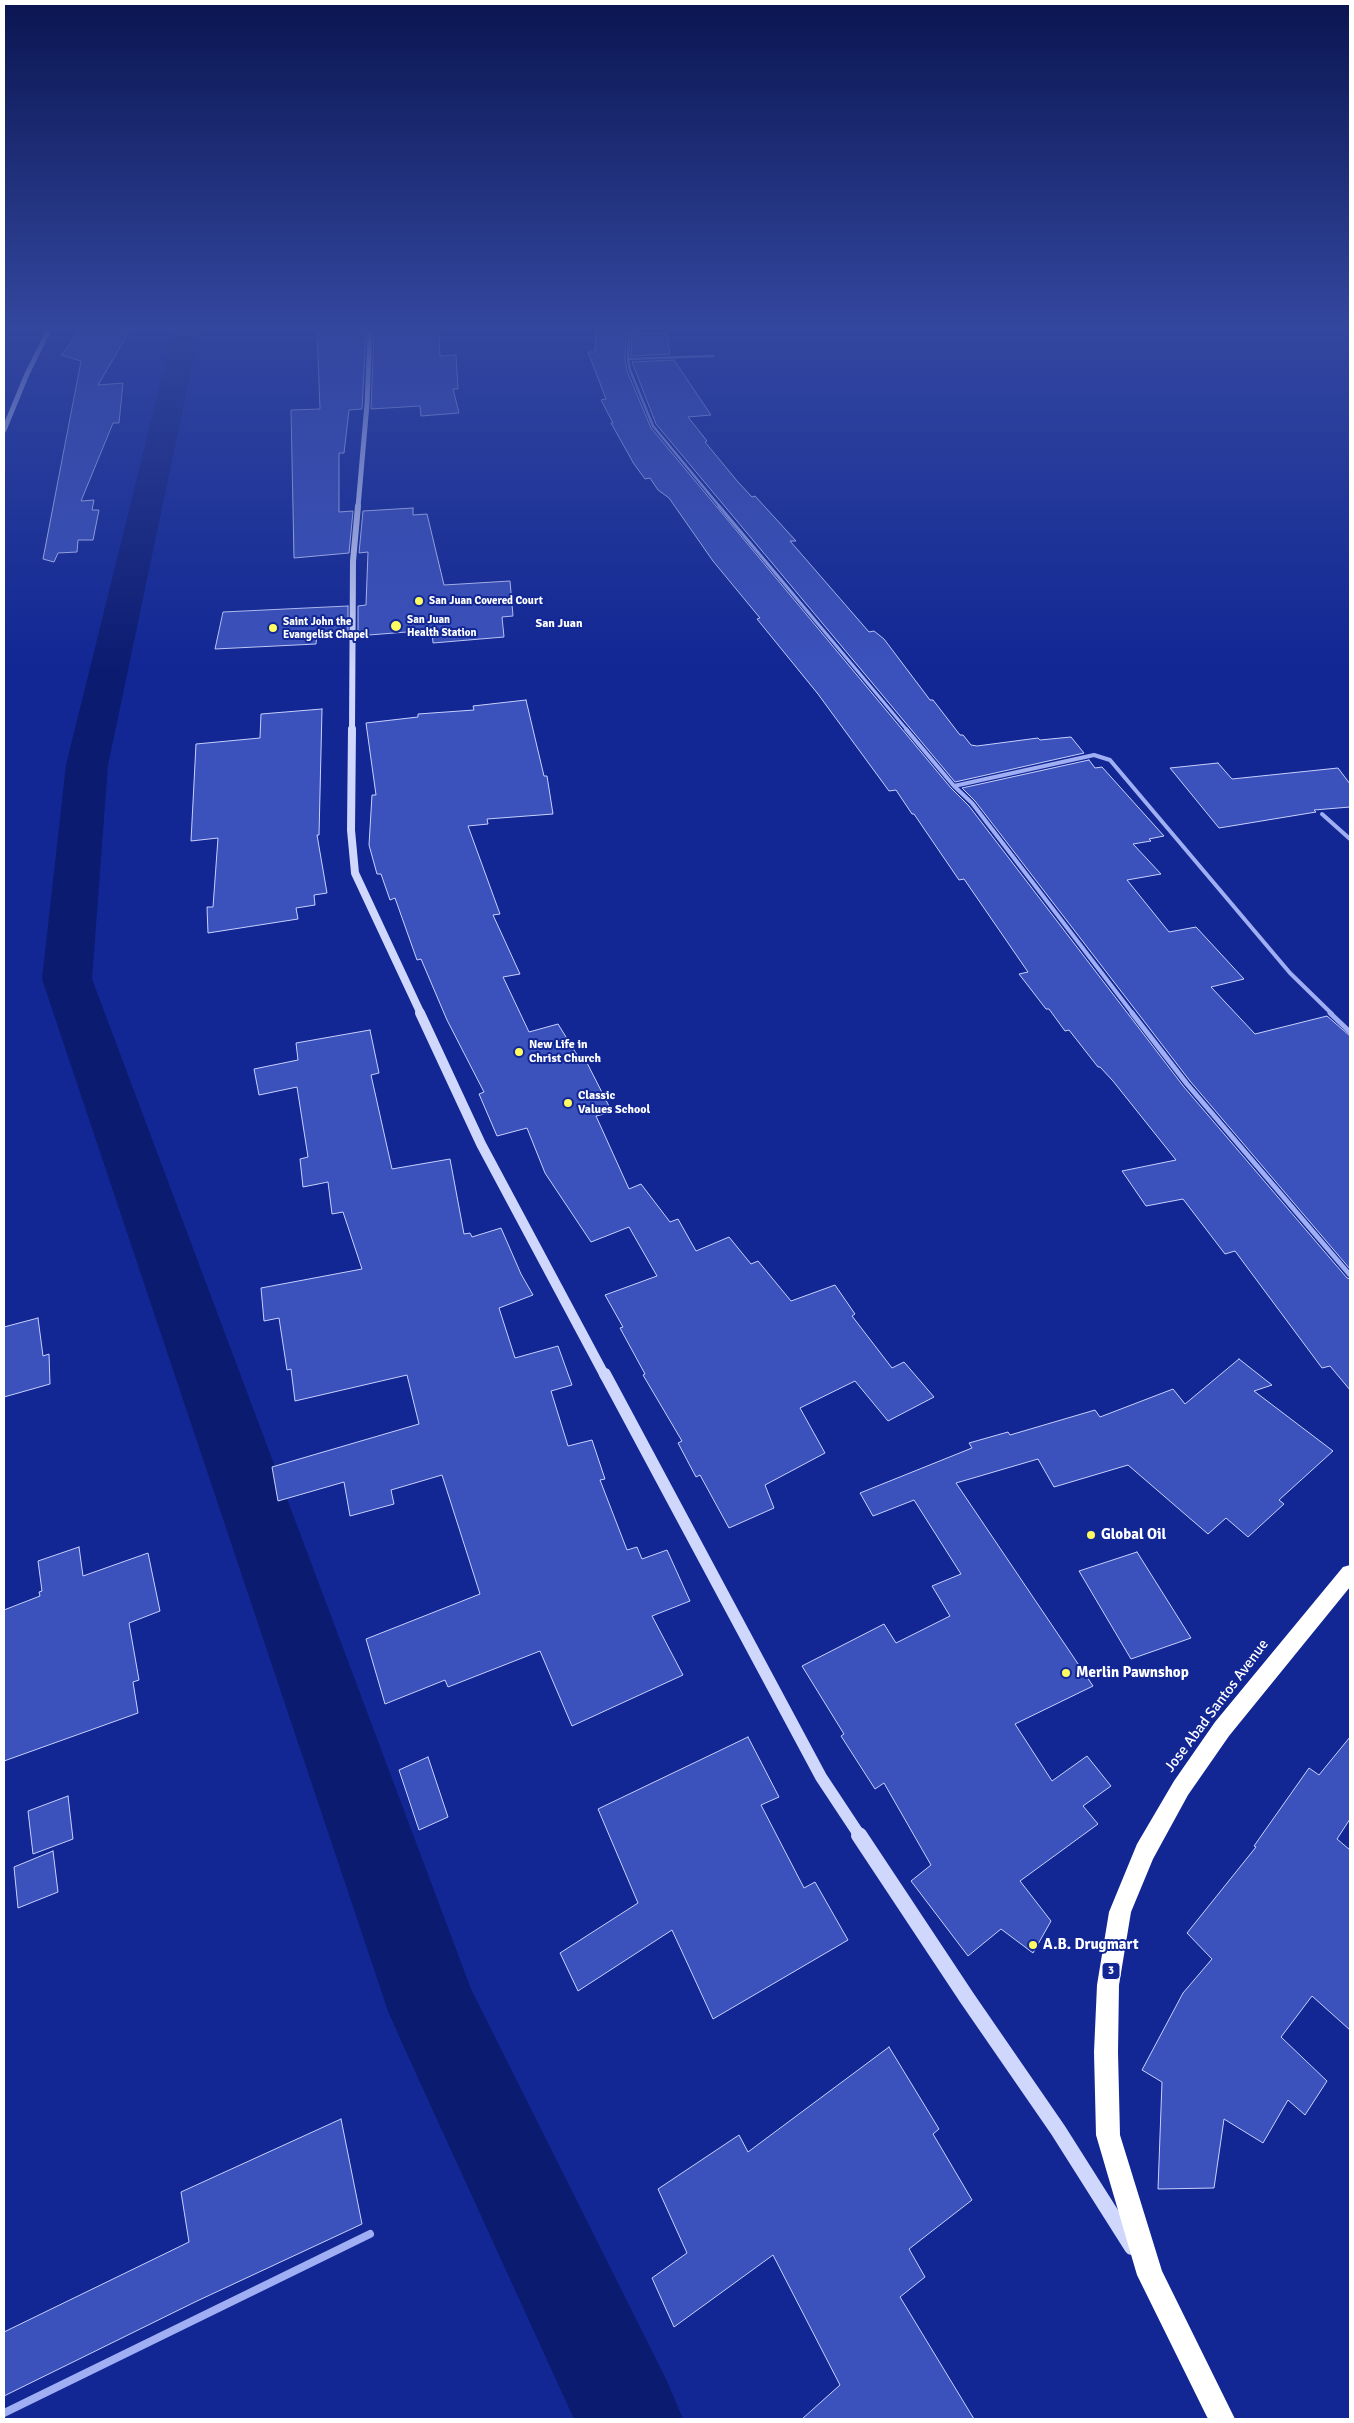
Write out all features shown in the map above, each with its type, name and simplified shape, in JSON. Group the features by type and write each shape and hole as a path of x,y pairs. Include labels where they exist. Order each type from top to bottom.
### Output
{"highway":[{"name":"Jose Abad Santos Avenue","path":"1222,2419 1199,2369 1176,2330 1150,2275 1108,2136 1106,2052 1108,1985 1120,1912 1144,1852 1181,1788 1222,1729 1350,1573"}],"main road":[{"path":"363,445 353,561 351,830 355,873 481,1144 821,1777 962,1990 1058,2130 1150,2275"}],"street":[{"path":"669,445 954,786 972,803 1187,1084 1350,1275"},
{"path":"954,786 1083,757 1105,757 1290,973 1350,1032"},
{"path":"1322,814 1350,839"},
{"path":"4,2413 370,2234"}],"building":[{"path":"65,445 104,445 81,501 94,500 92,510 99,510 93,540 78,540 77,552 58,553 54,562 43,559"},
{"path":"292,445 345,445 344,453 339,453 339,512 353,511 349,553 294,558"},
{"path":"623,445 665,445 951,788 969,806 1184,1087 1347,1278 1350,1279 1350,1390 1330,1366 1322,1368 1235,1251 1225,1254 1183,1199 1146,1206 1122,1171 1176,1160 1113,1081 1098,1067 1069,1030 1065,1031 1049,1009 1046,1009 1019,974 1028,972 964,879 959,880 896,790 889,791 818,694 757,619 760,618 713,561 669,498 658,490 650,478 645,479"},
{"path":"674,445 708,445 738,482 752,497 755,496 796,541 790,541 869,632 874,631 884,639 930,700 933,700 960,735 963,735 971,745 977,746 1038,738 1040,740 1071,737 1084,753 955,782"},
{"path":"413,508 413,515 427,514 444,585 510,581 513,616 502,617 504,637 433,643 432,630 369,635 368,631 358,631 358,606 366,605 368,552 359,553 363,511"},
{"name":"Saint John the Evangelist Chapel","path":"348,606 348,632 317,633 316,644 215,649 223,612"},
{"path":"526,700 544,776 547,776 553,814 487,819 488,824 468,826 500,914 493,915 520,974 503,977 529,1032 558,1024 579,1058 584,1057 612,1112 596,1116 629,1189 641,1184 670,1222 678,1219 696,1251 729,1237 751,1264 758,1261 791,1301 835,1285 855,1314 852,1316 892,1368 904,1362 934,1397 888,1421 855,1381 800,1408 825,1453 765,1485 774,1508 729,1528 700,1475 696,1477 678,1443 682,1441 643,1375 645,1374 620,1328 623,1327 605,1295 657,1276 629,1227 591,1242 545,1173 527,1128 497,1136 479,1094 484,1092 447,1020 421,959 417,960 395,898 390,900 381,874 377,874 369,845 372,795 376,795 366,723 418,717 418,714 474,710 473,706"},
{"path":"322,709 319,835 317,835 327,893 314,895 315,905 296,908 298,919 208,933 207,907 213,907 218,838 191,841 196,744 260,738 261,714"},
{"path":"1089,760 1095,768 1102,767 1164,836 1149,839 1151,841 1133,844 1161,874 1127,880 1169,932 1196,927 1244,979 1211,987 1255,1034 1327,1016 1350,1036 1350,1269 1190,1081 975,801 962,788"},
{"path":"1218,763 1232,779 1338,768 1350,784 1350,807 1314,810 1316,812 1219,828 1170,768"},
{"path":"370,1030 379,1073 371,1075 392,1169 450,1159 464,1234 470,1233 472,1237 501,1228 521,1274 533,1295 499,1308 515,1358 558,1346 572,1385 551,1391 568,1446 592,1440 605,1479 600,1480 627,1550 637,1547 642,1559 667,1550 690,1601 652,1616 683,1675 572,1726 540,1651 448,1687 445,1680 385,1704 366,1639 480,1594 442,1475 391,1490 394,1504 350,1516 344,1482 278,1501 272,1467 419,1424 407,1375 295,1401 291,1369 287,1370 279,1318 264,1321 261,1288 362,1269 343,1212 332,1214 328,1182 303,1187 300,1159 308,1157 297,1087 259,1095 254,1069 298,1060 296,1043"},
{"path":"38,1318 43,1356 49,1354 50,1384 4,1397 4,1327"},
{"path":"1239,1359 1272,1385 1254,1391 1333,1451 1279,1500 1284,1504 1248,1537 1226,1518 1208,1534 1128,1465 1054,1487 1038,1459 956,1483 1093,1686 1015,1724 1052,1781 1087,1756 1111,1786 1083,1806 1098,1824 1020,1881 1051,1921 1033,1953 1001,1929 968,1956 911,1881 931,1865 884,1783 875,1789 841,1736 844,1734 802,1666 884,1624 896,1643 950,1616 932,1586 961,1574 914,1500 873,1516 860,1493 972,1448 969,1443 1008,1432 1010,1435 1095,1410 1100,1417 1173,1389 1185,1404"},
{"path":"79,1547 83,1576 148,1553 160,1611 129,1623 139,1680 133,1682 138,1713 4,1761 4,1610 40,1596 39,1592 42,1591 38,1561"},
{"path":"1137,1552 1191,1638 1131,1659 1079,1571"},
{"path":"748,1737 779,1797 761,1805 804,1888 815,1882 848,1940 713,2019 672,1930 578,1991 560,1953 638,1903 598,1809"},
{"path":"1350,1737 1350,1819 1337,1839 1350,1850 1350,2030 1312,1996 1281,2037 1327,2081 1305,2115 1288,2100 1263,2143 1224,2119 1214,2188 1158,2189 1162,2082 1142,2070 1183,1993 1212,1959 1187,1933 1256,1847 1254,1846 1309,1768 1319,1775"},
{"path":"428,1757 448,1817 419,1830 399,1770"},
{"path":"68,1796 73,1839 33,1854 28,1811"},
{"path":"53,1851 58,1892 18,1908 14,1867"},
{"path":"889,2047 939,2129 933,2134 972,2200 909,2249 925,2277 900,2297 974,2419 802,2419 840,2385 773,2255 674,2327 652,2278 687,2253 658,2189 739,2135 748,2152"},
{"path":"341,2119 362,2224 197,2301 4,2396 4,2332 189,2242 181,2192"}],"waterway":[{"path":"160,445 87,765 67,979 434,2011 629,2419"}],"place":[{"name":"San Juan Covered Court","path":"419,601"},
{"name":"San Juan Health Station","path":"396,626"},
{"name":"Saint John the Evangelist Chapel","path":"273,628"},
{"name":"New Life in Christ Church","path":"519,1052"},
{"name":"Classic Values School","path":"568,1103"},
{"name":"Global Oil","path":"1091,1535"},
{"name":"Merlin Pawnshop","path":"1066,1673"},
{"name":"A.B. Drugmart","path":"1033,1945"}],"district":[{"name":"San Juan","path":"559,624"}]}
